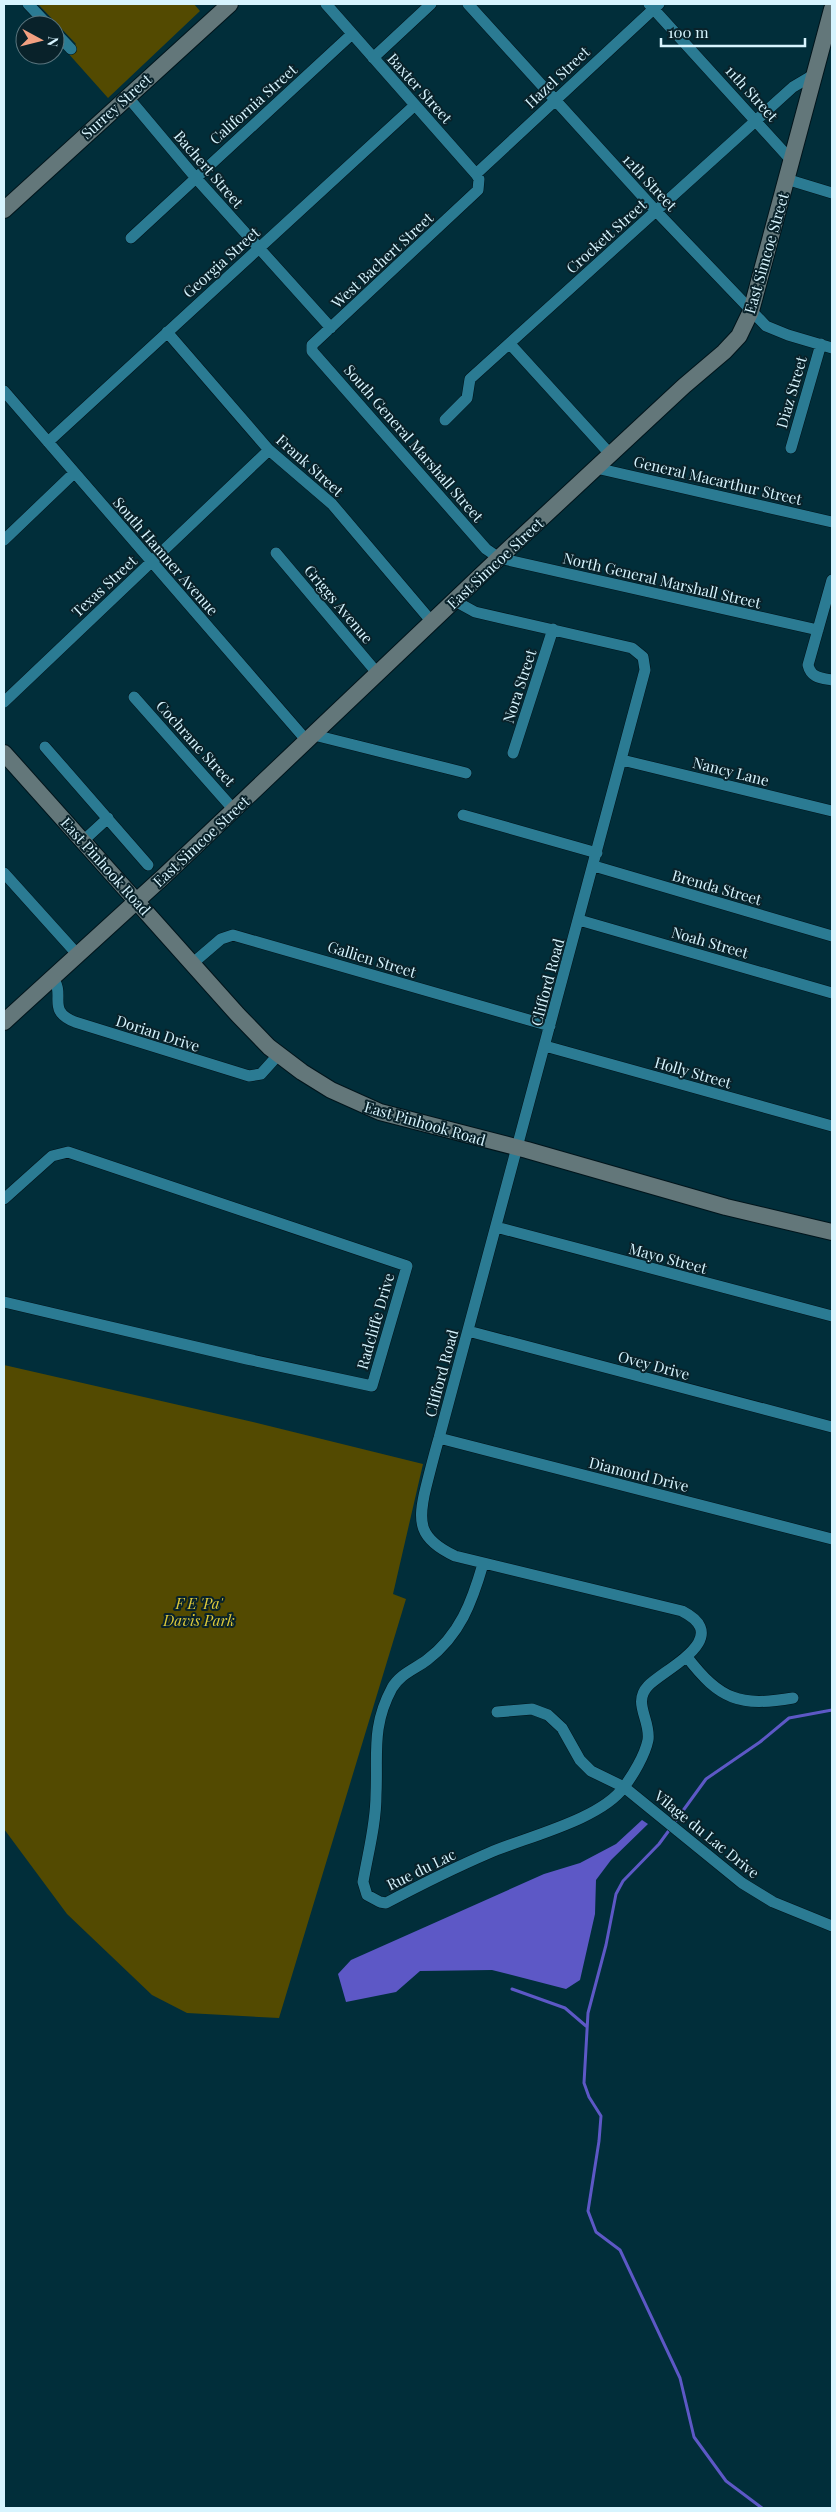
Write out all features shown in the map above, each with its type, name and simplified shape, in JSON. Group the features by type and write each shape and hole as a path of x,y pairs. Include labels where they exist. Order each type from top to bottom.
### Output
{"street":[{"path":"28,4 38,15"},
{"name":"Surrey Street","path":"4,210 126,96 230,4"},
{"name":"Baxter Street","path":"326,4 476,174"},
{"path":"373,58 431,4"},
{"name":"12th Street","path":"468,4 656,211 750,311 772,330 827,346"},
{"path":"826,4 832,10"},
{"name":"Hazel Street","path":"476,174 654,5"},
{"name":"11th Street","path":"654,5 791,160"},
{"name":"East Simcoe Street","path":"4,1022 234,810 499,558 684,386 724,352 739,336 750,311 815,74 829,38 832,10"},
{"name":"California Street","path":"131,238 352,34"},
{"path":"65,43 71,49"},
{"name":"Crockett Street","path":"445,420 467,398 470,379 793,87 815,74"},
{"name":"Bachert Street","path":"126,96 195,177 331,328"},
{"name":"Georgia Street","path":"48,442 415,105"},
{"name":"West Bachert Street","path":"312,345 473,196 480,185 476,174"},
{"path":"786,179 832,193"},
{"name":"Frank Street","path":"167,332 269,450 332,504 432,622"},
{"path":"510,344 610,454"},
{"name":"South General Marshall Street","path":"312,345 312,351 486,548 499,558"},
{"name":"Diaz Street","path":"791,448 827,346"},
{"name":"South Hamner Avenue","path":"4,390 151,562 311,738"},
{"name":"Texas Street","path":"4,702 269,450"},
{"name":"General Macarthur Street","path":"596,468 832,522"},
{"path":"4,540 74,473"},
{"name":"Griggs Avenue","path":"276,553 378,674"},
{"name":"North General Marshall Street","path":"499,558 818,630"},
{"path":"832,580 808,662 811,674 832,680"},
{"name":"Clifford Road","path":"421,1506 645,670 643,657 639,652 622,644 474,612 455,601"},
{"name":"Nora Street","path":"513,753 553,629"},
{"name":"Cochrane Street","path":"134,697 234,810"},
{"path":"311,738 466,774"},
{"path":"45,747 148,865"},
{"name":"East Pinhook Road","path":"4,753 238,1015 279,1054 331,1090 380,1112 517,1148 698,1200 832,1232"},
{"name":"Nancy Lane","path":"622,760 832,811"},
{"path":"463,815 597,852"},
{"path":"83,841 108,818"},
{"name":"Brenda Street","path":"594,866 832,936"},
{"path":"4,873 77,954"},
{"name":"Noah Street","path":"579,920 832,993"},
{"name":"Gallien Street","path":"193,963 221,939 233,935 550,1026"},
{"name":"Dorian Drive","path":"52,977 57,986 59,1010 66,1018 76,1022 249,1076 261,1074 279,1054"},
{"name":"Holly Street","path":"545,1046 832,1126"},
{"name":"Radcliffe Drive","path":"4,1199 54,1154 68,1152 407,1266 372,1386 4,1302"},
{"name":"Mayo Street","path":"496,1227 832,1316"},
{"name":"Ovey Drive","path":"468,1331 832,1427"},
{"name":"Diamond Drive","path":"439,1438 832,1539"},
{"name":"Rue du Lac","path":"421,1506 422,1526 433,1543 455,1556 682,1611 692,1617 699,1631 698,1644 688,1657 653,1681 642,1695 648,1739 624,1787 608,1801 575,1822 474,1859 386,1902 380,1902 368,1895 364,1882 376,1797 375,1754 384,1706 394,1685 402,1676 427,1660 459,1627 471,1604 483,1564"},
{"path":"688,1657 707,1682 731,1697 762,1703 793,1698"},
{"name":"Vilage du Lac Drive","path":"497,1712 532,1709 540,1711 562,1728 591,1771 624,1787 689,1841 754,1891 773,1902 832,1926"}],"green space":[{"path":"38,4 194,4 200,11 108,98 67,52 76,44 65,32 65,15 48,15"},
{"name":"F E 'Pa' Davis Park","path":"4,1365 253,1422 423,1464 393,1594 406,1599 279,2018 187,2013 152,1995 67,1914 4,1829"}],"shaded area":[{"path":"642,1820 648,1824 611,1860 596,1880 595,1914 580,1980 566,1989 492,1970 420,1971 396,1992 346,2002 338,1974 351,1960 544,1874 580,1863 616,1844"}],"waterway":[{"path":"674,1823 706,1779 760,1742 789,1718 832,1710"},
{"path":"670,1829 659,1844 623,1881 616,1894 606,1945 588,2013 584,2083 589,2097 601,2116 588,2211 596,2232 620,2250 680,2378 694,2437 726,2481 762,2508"},
{"path":"512,1989 565,2008 586,2026"}]}
